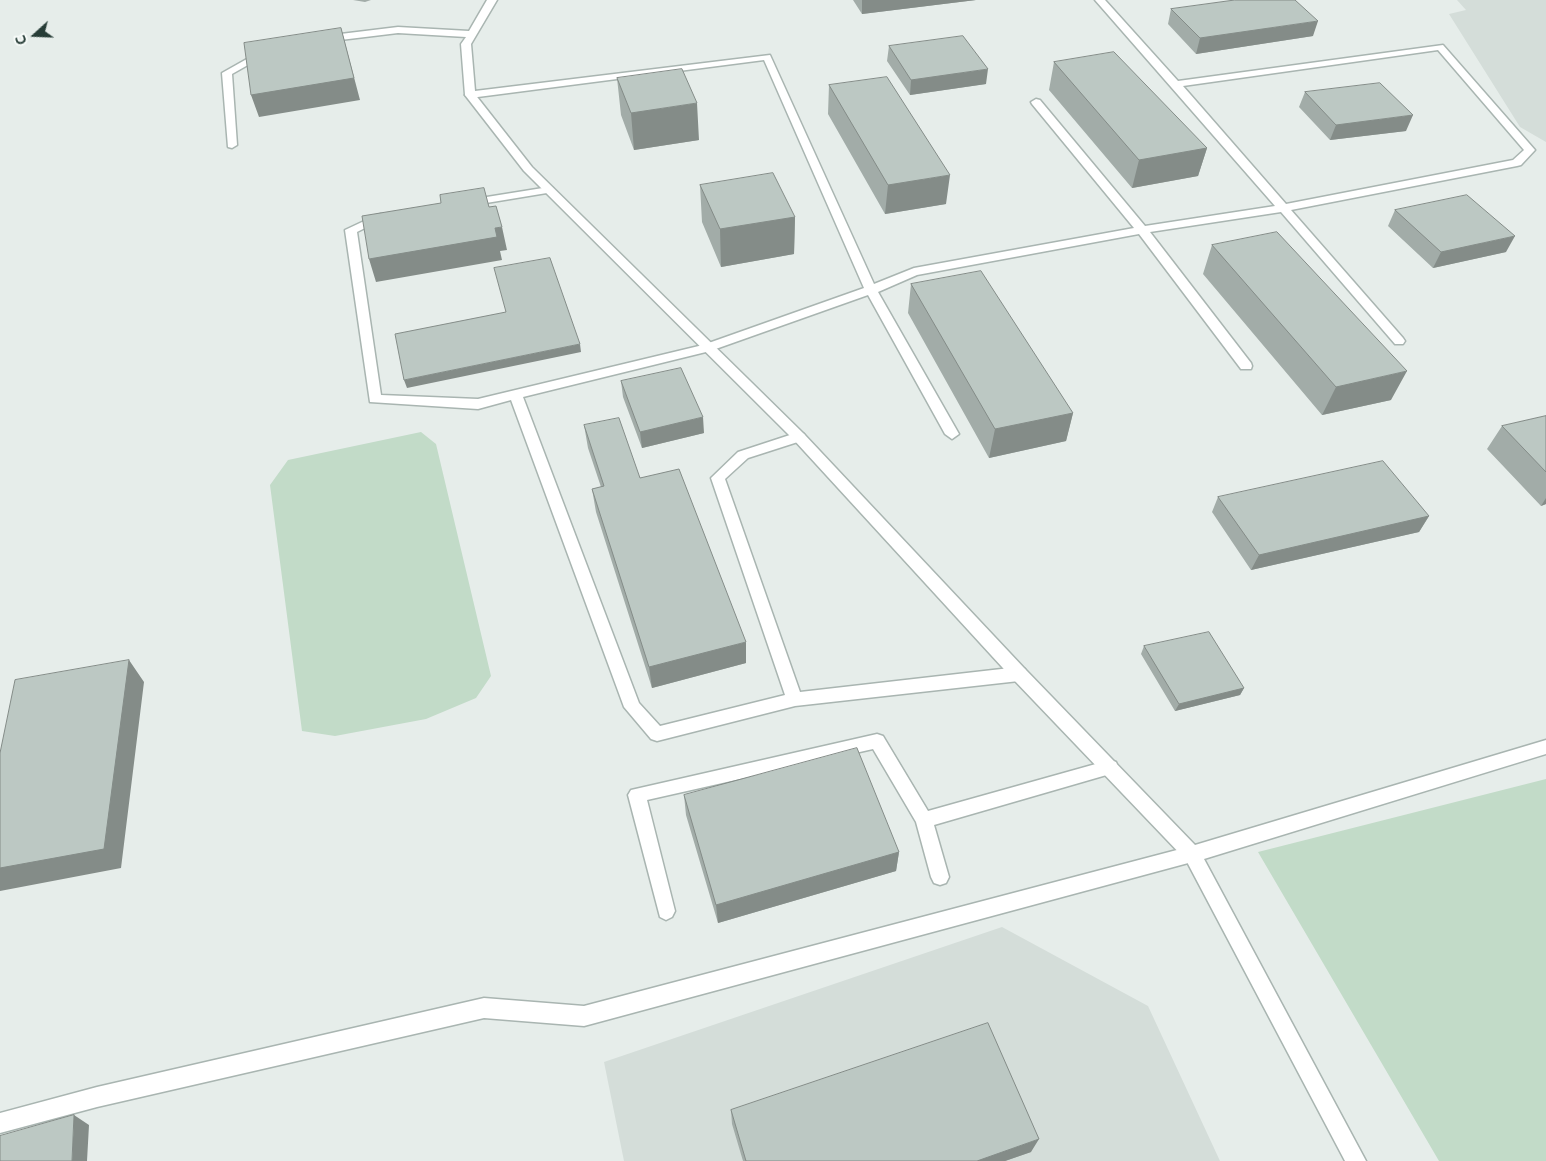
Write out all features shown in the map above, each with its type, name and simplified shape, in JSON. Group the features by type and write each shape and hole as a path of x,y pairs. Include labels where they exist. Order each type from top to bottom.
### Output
{"street":[{"path":"492,0 466,44 470,95 528,169 706,348 799,437 1019,674 1192,854 1356,1161"},
{"path":"1100,0 1176,84 1398,341"},
{"path":"310,40 398,30 471,34"},
{"path":"392,215 382,216 351,230 375,399 478,404 706,348 871,290 914,272 1142,230 1282,208 1517,163 1530,150 1440,47 1176,84"},
{"path":"232,145 227,73 273,48"},
{"path":"470,95 767,57 871,290 952,434"},
{"path":"1036,102 1142,230 1246,366"},
{"path":"451,205 549,190"},
{"path":"516,395 632,707 657,734 795,699 1019,674"},
{"path":"795,699 718,478 743,455 799,437"},
{"path":"666,911 637,795 877,741 924,820 940,877"},
{"path":"0,1123 96,1097 484,1008 584,1016 1192,854 1546,747"},
{"path":"924,820 1110,767"}],"shaded area":[{"path":"1457,0 1546,0 1546,142 1520,127 1449,14 1466,10"},
{"path":"1002,927 1148,1006 1220,1161 624,1161 604,1062"}],"green space":[{"path":"421,432 436,444 491,676 476,698 426,719 335,736 302,731 270,485 288,460"},
{"path":"1546,779 1546,1161 1439,1161 1258,852"}],"building":[{"path":"1235,0 1295,0 1318,21 1200,38 1171,9"},
{"path":"341,28 354,78 251,95 244,43"},
{"path":"963,36 988,69 911,80 889,46"},
{"path":"1114,52 1207,148 1139,160 1054,62"},
{"path":"682,69 697,103 631,113 617,78"},
{"path":"887,77 950,175 888,185 829,85"},
{"path":"1380,83 1413,115 1336,125 1305,92"},
{"path":"773,173 795,217 720,229 700,185"},
{"path":"484,188 489,207 496,206 502,227 495,228 497,237 369,259 362,216 441,203 440,195"},
{"path":"1467,195 1515,236 1441,252 1395,210"},
{"path":"1277,232 1407,371 1336,387 1212,245"},
{"path":"550,258 580,344 404,380 395,334 506,312 494,268"},
{"path":"981,271 1073,413 995,429 911,284"},
{"path":"681,368 703,417 640,432 621,381"},
{"path":"1546,416 1546,472 1502,426"},
{"path":"619,418 640,478 679,469 746,642 649,667 592,489 604,486 584,425"},
{"path":"1383,461 1429,516 1259,555 1218,497"},
{"path":"1209,632 1244,688 1179,704 1144,646"},
{"path":"129,660 104,849 0,868 0,753 15,680"},
{"path":"857,748 899,852 716,905 684,795"},
{"path":"988,1023 1039,1139 977,1161 746,1161 731,1110"},
{"path":"74,1115 72,1161 0,1161 0,1136"}]}
